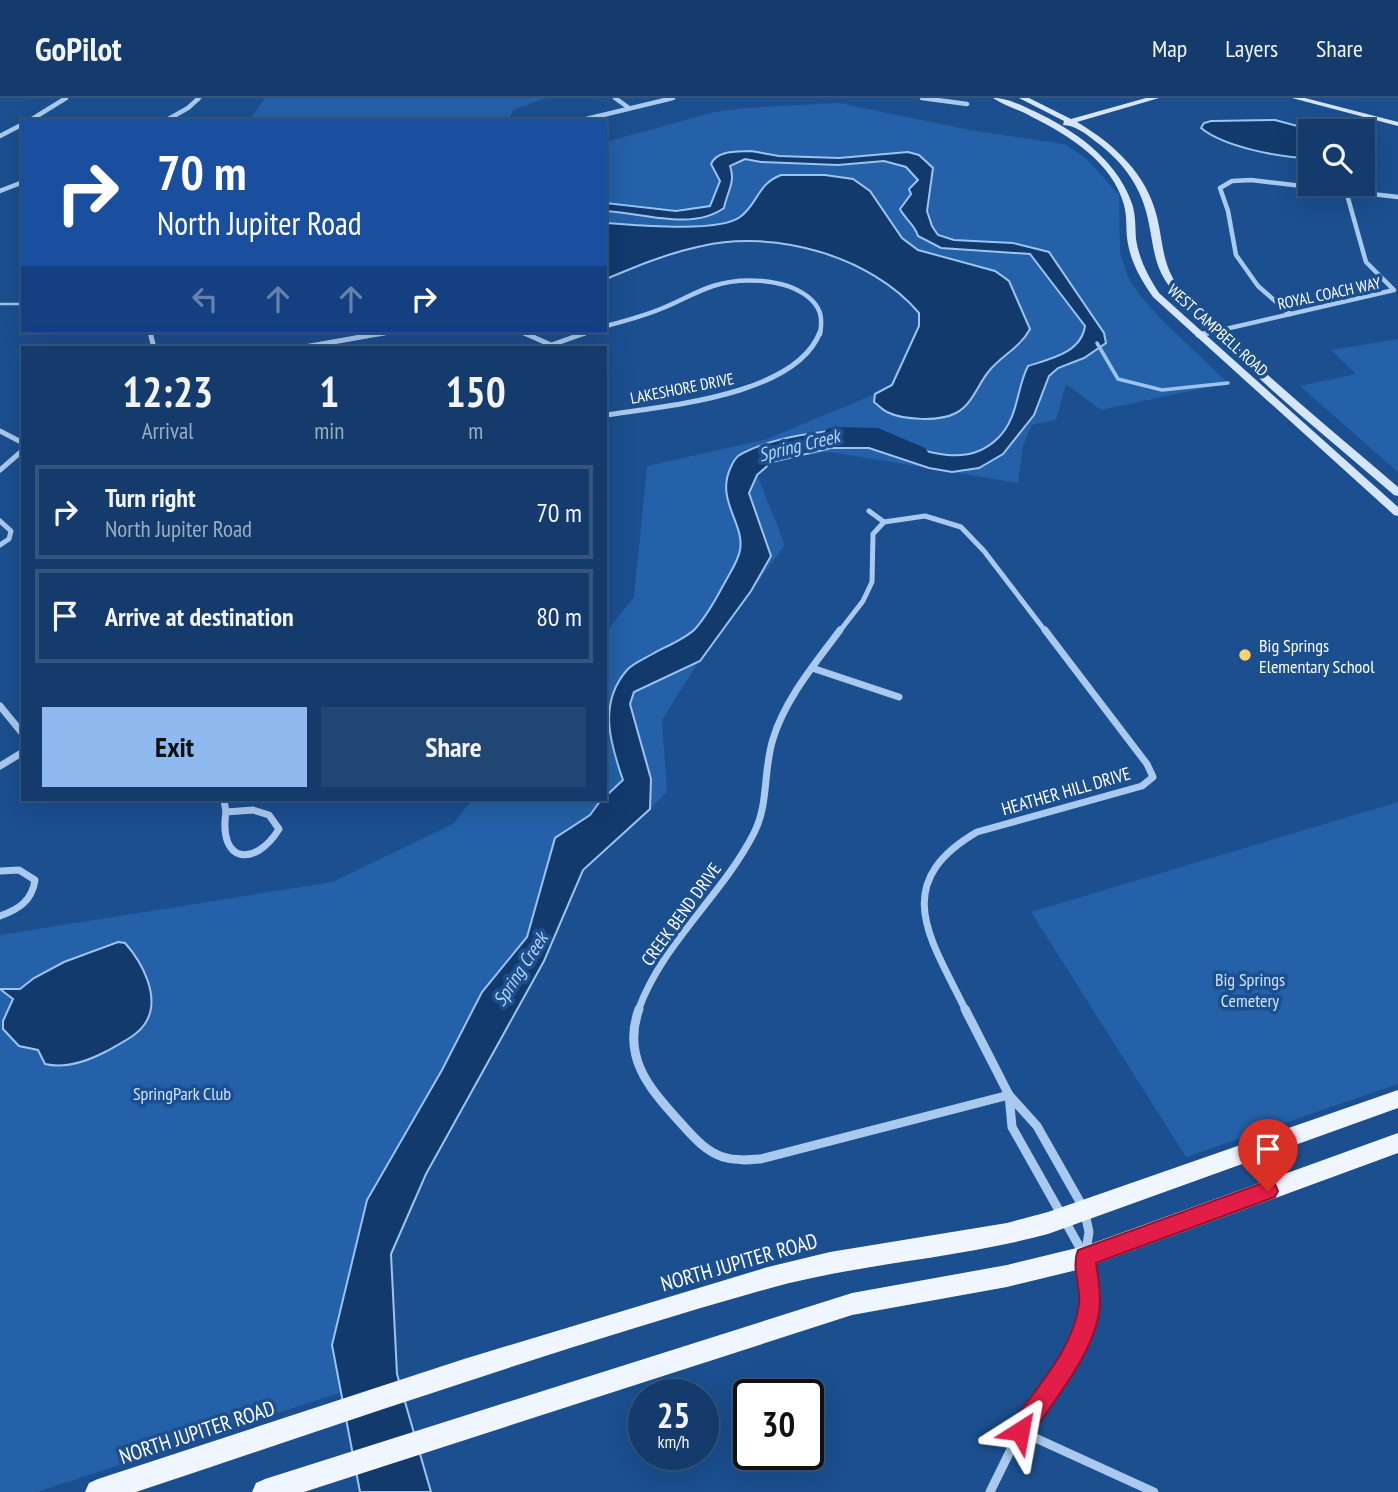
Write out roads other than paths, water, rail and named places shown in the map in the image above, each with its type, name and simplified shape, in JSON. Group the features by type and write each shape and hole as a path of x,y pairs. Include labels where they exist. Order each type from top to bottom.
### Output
{"main road":[{"name":"WEST CAMPBELL ROAD","path":"997,98 1079,141 1097,156 1113,174 1128,204 1132,244 1142,274 1156,295 1397,511"},
{"name":"WEST CAMPBELL ROAD","path":"1023,98 1100,140 1116,155 1134,174 1148,196 1156,250 1162,268 1177,290 1216,330 1398,493"},
{"path":"1053,126 1156,98"},
{"path":"1296,98 1398,124"},
{"path":"1097,156 1116,155"},
{"name":"NORTH JUPITER ROAD","path":"98,1492 464,1371 768,1278 830,1263 1007,1234 1063,1218 1398,1099"},
{"path":"266,1492 476,1422 852,1304 1007,1276 1085,1257 1398,1143"}],"street":[{"path":"32,119 66,98"},
{"path":"169,119 199,98"},
{"path":"615,98 629,108"},
{"path":"586,119 673,98"},
{"path":"922,98 967,104"},
{"path":"0,136 21,125"},
{"path":"1290,314 1258,286 1236,255 1228,211 1220,188 1232,181 1251,180 1298,185"},
{"path":"0,191 21,183"},
{"path":"1375,194 1398,197"},
{"name":"ROYAL COACH WAY","path":"1198,335 1394,290 1366,262 1347,196"},
{"name":"LAKESHORE DRIVE","path":"607,327 645,315 715,286 746,282 769,283 795,289 814,300 825,318 820,336 811,349 788,367 758,384 708,398 607,415"},
{"path":"310,346 382,333"},
{"path":"524,333 551,346"},
{"path":"555,346 585,333"},
{"path":"0,431 21,442"},
{"path":"0,470 21,452"},
{"path":"869,511 884,522"},
{"name":"HEATHER HILL DRIVE","path":"884,522 925,516 961,527 984,551 1147,764 1153,776 1143,786 977,832 956,843 938,860 929,875 922,906 933,940 1009,1095 1033,1119 1084,1209 1089,1232 1085,1257"},
{"path":"0,522 11,531 9,539 0,545"},
{"name":"CREEK BEND DRIVE","path":"884,522 873,534 873,580 863,601 798,687 776,729 767,755 764,803 757,829 740,860 685,930 647,990 633,1032 633,1049 648,1088 702,1147 718,1157 737,1162 761,1159 1009,1095"},
{"path":"812,668 899,697"},
{"path":"0,706 21,732"},
{"path":"0,766 21,753"},
{"path":"224,801 226,812 222,835 226,845 235,853 251,854 268,845 279,829 268,813 253,810 226,812"},
{"path":"0,865 0,871 15,869 28,872 35,880 35,891 27,902 15,912 0,916"},
{"name":"HEATHER HILL DRIVE","path":"1009,1095 1012,1127 1085,1257"},
{"path":"990,1492 1020,1431 1074,1350 1084,1327 1090,1303 1085,1257"},
{"path":"1020,1431 1154,1492"}],"water":[{"path":"1275,120 1298,126 1298,157 1253,150 1224,141 1201,128 1204,123"},
{"path":"751,151 779,156 839,158 908,152 919,155 933,168 927,211 938,235 954,240 1013,243 1049,252 1104,333 1106,343 1084,358 1058,368 1049,376 1034,415 1003,454 979,468 952,472 929,468 869,448 831,448 772,462 757,475 749,493 771,556 751,591 700,661 634,692 630,704 651,779 650,809 583,870 544,961 426,1174 391,1254 397,1374 431,1492 360,1492 332,1345 367,1200 442,1070 482,992 527,937 555,838 590,815 600,801 607,801 607,795 623,780 609,723 612,696 618,683 633,665 695,629 711,607 735,563 740,550 739,531 726,491 734,462 741,454 769,443 834,431 862,432 949,455 983,449 998,438 1010,421 1028,366 1071,349 1078,343 1085,326 1030,254 941,248 918,236 900,209 911,194 909,189 918,180 906,167 884,161 838,165 745,159 730,166 732,182 724,208 711,215 682,220 607,211 607,203 676,211 710,206 720,181 711,164 718,156"},
{"path":"781,175 825,175 853,179 870,191 902,238 918,250 995,271 1009,281 1030,329 989,371 971,400 962,409 940,418 911,418 887,412 874,402 875,394 892,385 919,326 919,313 899,293 848,262 790,245 760,241 730,242 677,252 607,279 607,223 676,227 729,222 746,212 762,189"},
{"path":"118,942 125,943 138,960 148,980 150,991 150,1012 143,1027 134,1035 85,1061 53,1065 45,1064 38,1050 19,1046 3,1029 3,1021 13,999 0,989 20,989 64,962"}],"waterway":[{"path":"0,304 21,304"},
{"path":"1097,343 1118,379 1162,390 1228,383"},
{"name":"Spring Creek","path":"834,433 878,434 918,452"}],"place":[{"name":"Big Springs Elementary School","path":"1245,655"}],"park label":[{"name":"Big Springs Cemetery","path":"1250,989"},
{"name":"SpringPark Club","path":"182,1093"}]}
